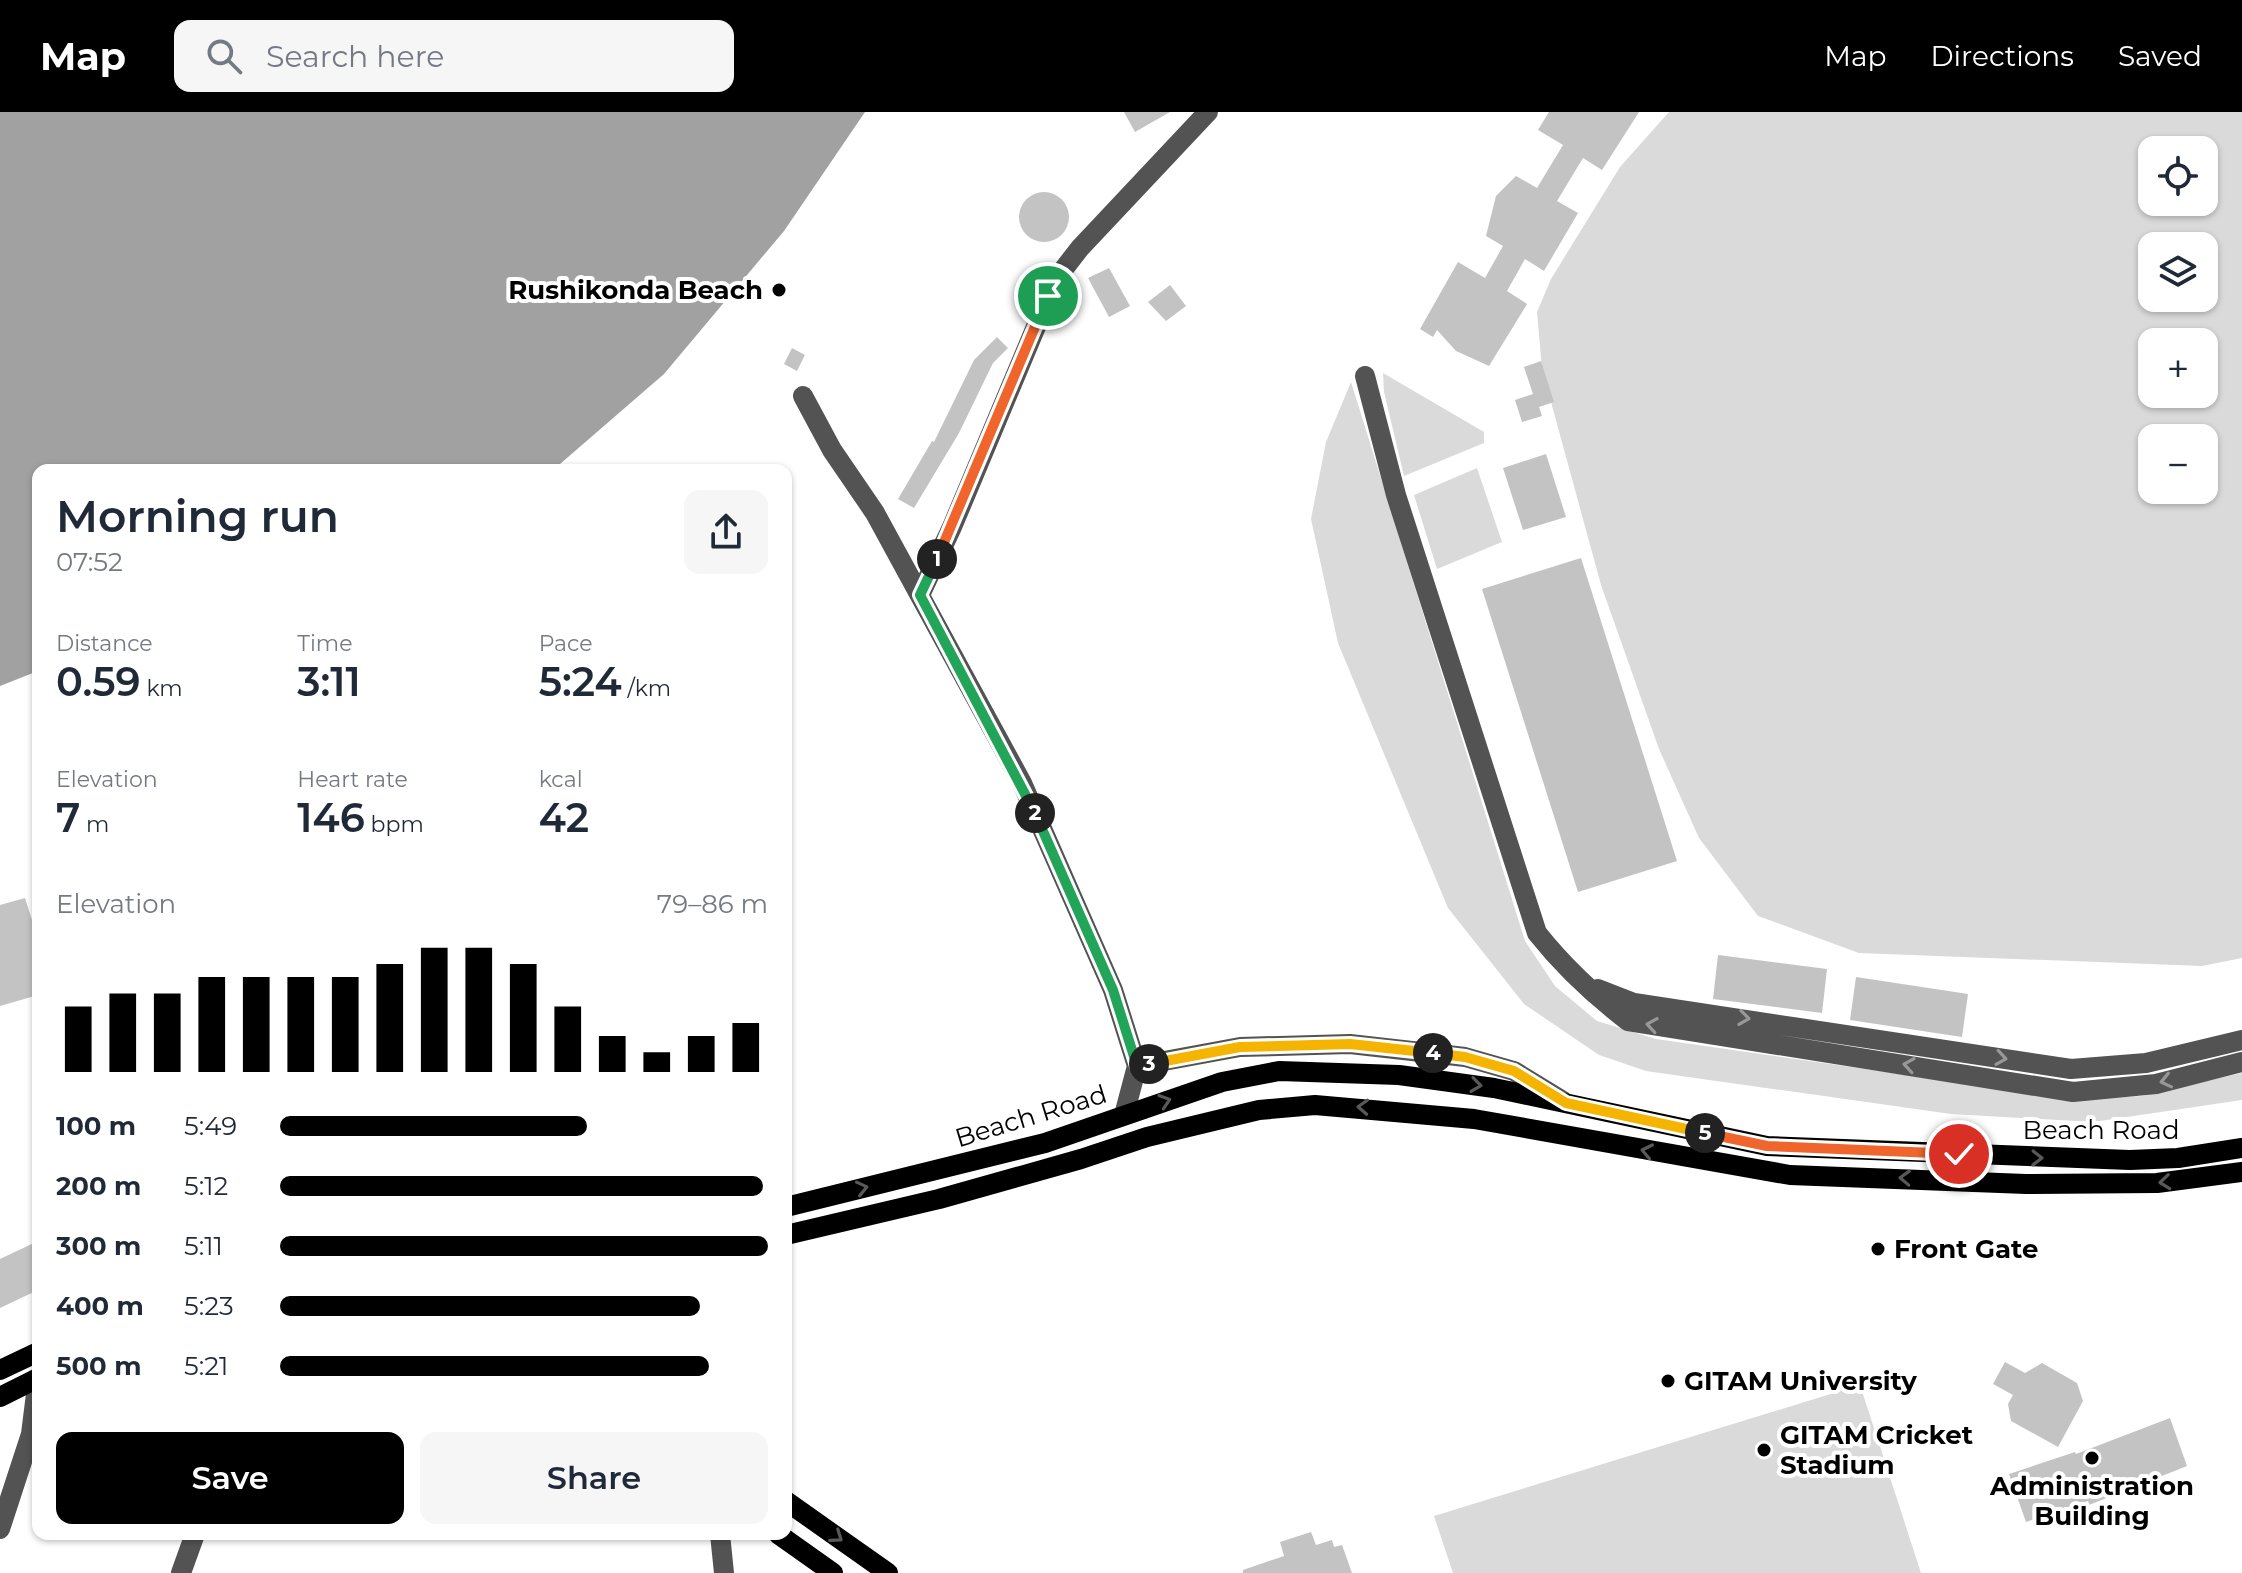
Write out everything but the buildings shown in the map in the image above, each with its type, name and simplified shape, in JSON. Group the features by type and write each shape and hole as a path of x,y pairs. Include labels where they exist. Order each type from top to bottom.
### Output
{"main road":[{"name":"Beach Road","path":"792,1206 1045,1143 1222,1082 1279,1071 1399,1075 1566,1103 1767,1146 2130,1160 2178,1158 2242,1148"},
{"path":"792,1234 939,1199 1147,1137 1259,1110 1315,1105 1474,1119 1790,1175 2026,1184 2143,1184 2242,1172"},
{"path":"0,1370 32,1355"},
{"path":"0,1397 32,1381"},
{"path":"792,1505 888,1573"},
{"path":"786,1540 833,1573"}],"street":[{"path":"920,595 952,527 1056,279 1080,248 1208,112"},
{"path":"1365,376 1396,495 1537,933 1566,969 1628,1021 2073,1092 2156,1084 2242,1062"},
{"path":"803,396 832,450 875,513 1022,783 1113,990 1137,1066 1124,1115"},
{"path":"1586,985 1634,1003 2071,1069 2146,1063 2242,1040"},
{"path":"1137,1066 1240,1047 1350,1044 1465,1057 1514,1071 1566,1103"},
{"path":"0,1529 32,1441"},
{"path":"181,1573 193,1540"},
{"path":"721,1540 724,1573"}],"shaded area":[{"path":"0,112 865,112 784,231 664,374 560,464 32,464 32,673 0,686"},
{"path":"1669,112 2242,112 2242,958 2202,966 1859,953 1758,916 1699,838 1659,749 1601,585 1542,369 1537,312 1551,279 1620,167"},
{"path":"1383,373 1484,432 1484,443 1404,476 1384,392"},
{"path":"1351,382 1525,941 1555,986 1597,1021 1656,1039 2075,1099 2142,1096 2242,1073 2242,1100 2093,1122 1951,1114 1646,1071 1599,1055 1524,1004 1448,908 1338,643 1311,519 1326,442"},
{"path":"1477,468 1502,542 1437,569 1414,495"},
{"name":"GITAM Cricket Stadium","path":"1860,1385 1921,1573 1453,1573 1434,1516"}],"place":[{"name":"Rushikonda Beach","path":"779,290"},
{"name":"Front Gate","path":"1878,1249"},
{"name":"GITAM University","path":"1668,1381"},
{"name":"GITAM Cricket Stadium","path":"1764,1450"},
{"name":"Administration Building","path":"2092,1458"}],"route":[{"path":"1048,296 952,527 920,595 1022,783 1113,990 1137,1066 1240,1047 1350,1044 1465,1057 1514,1071 1566,1103 1767,1146 1959,1154"}]}
